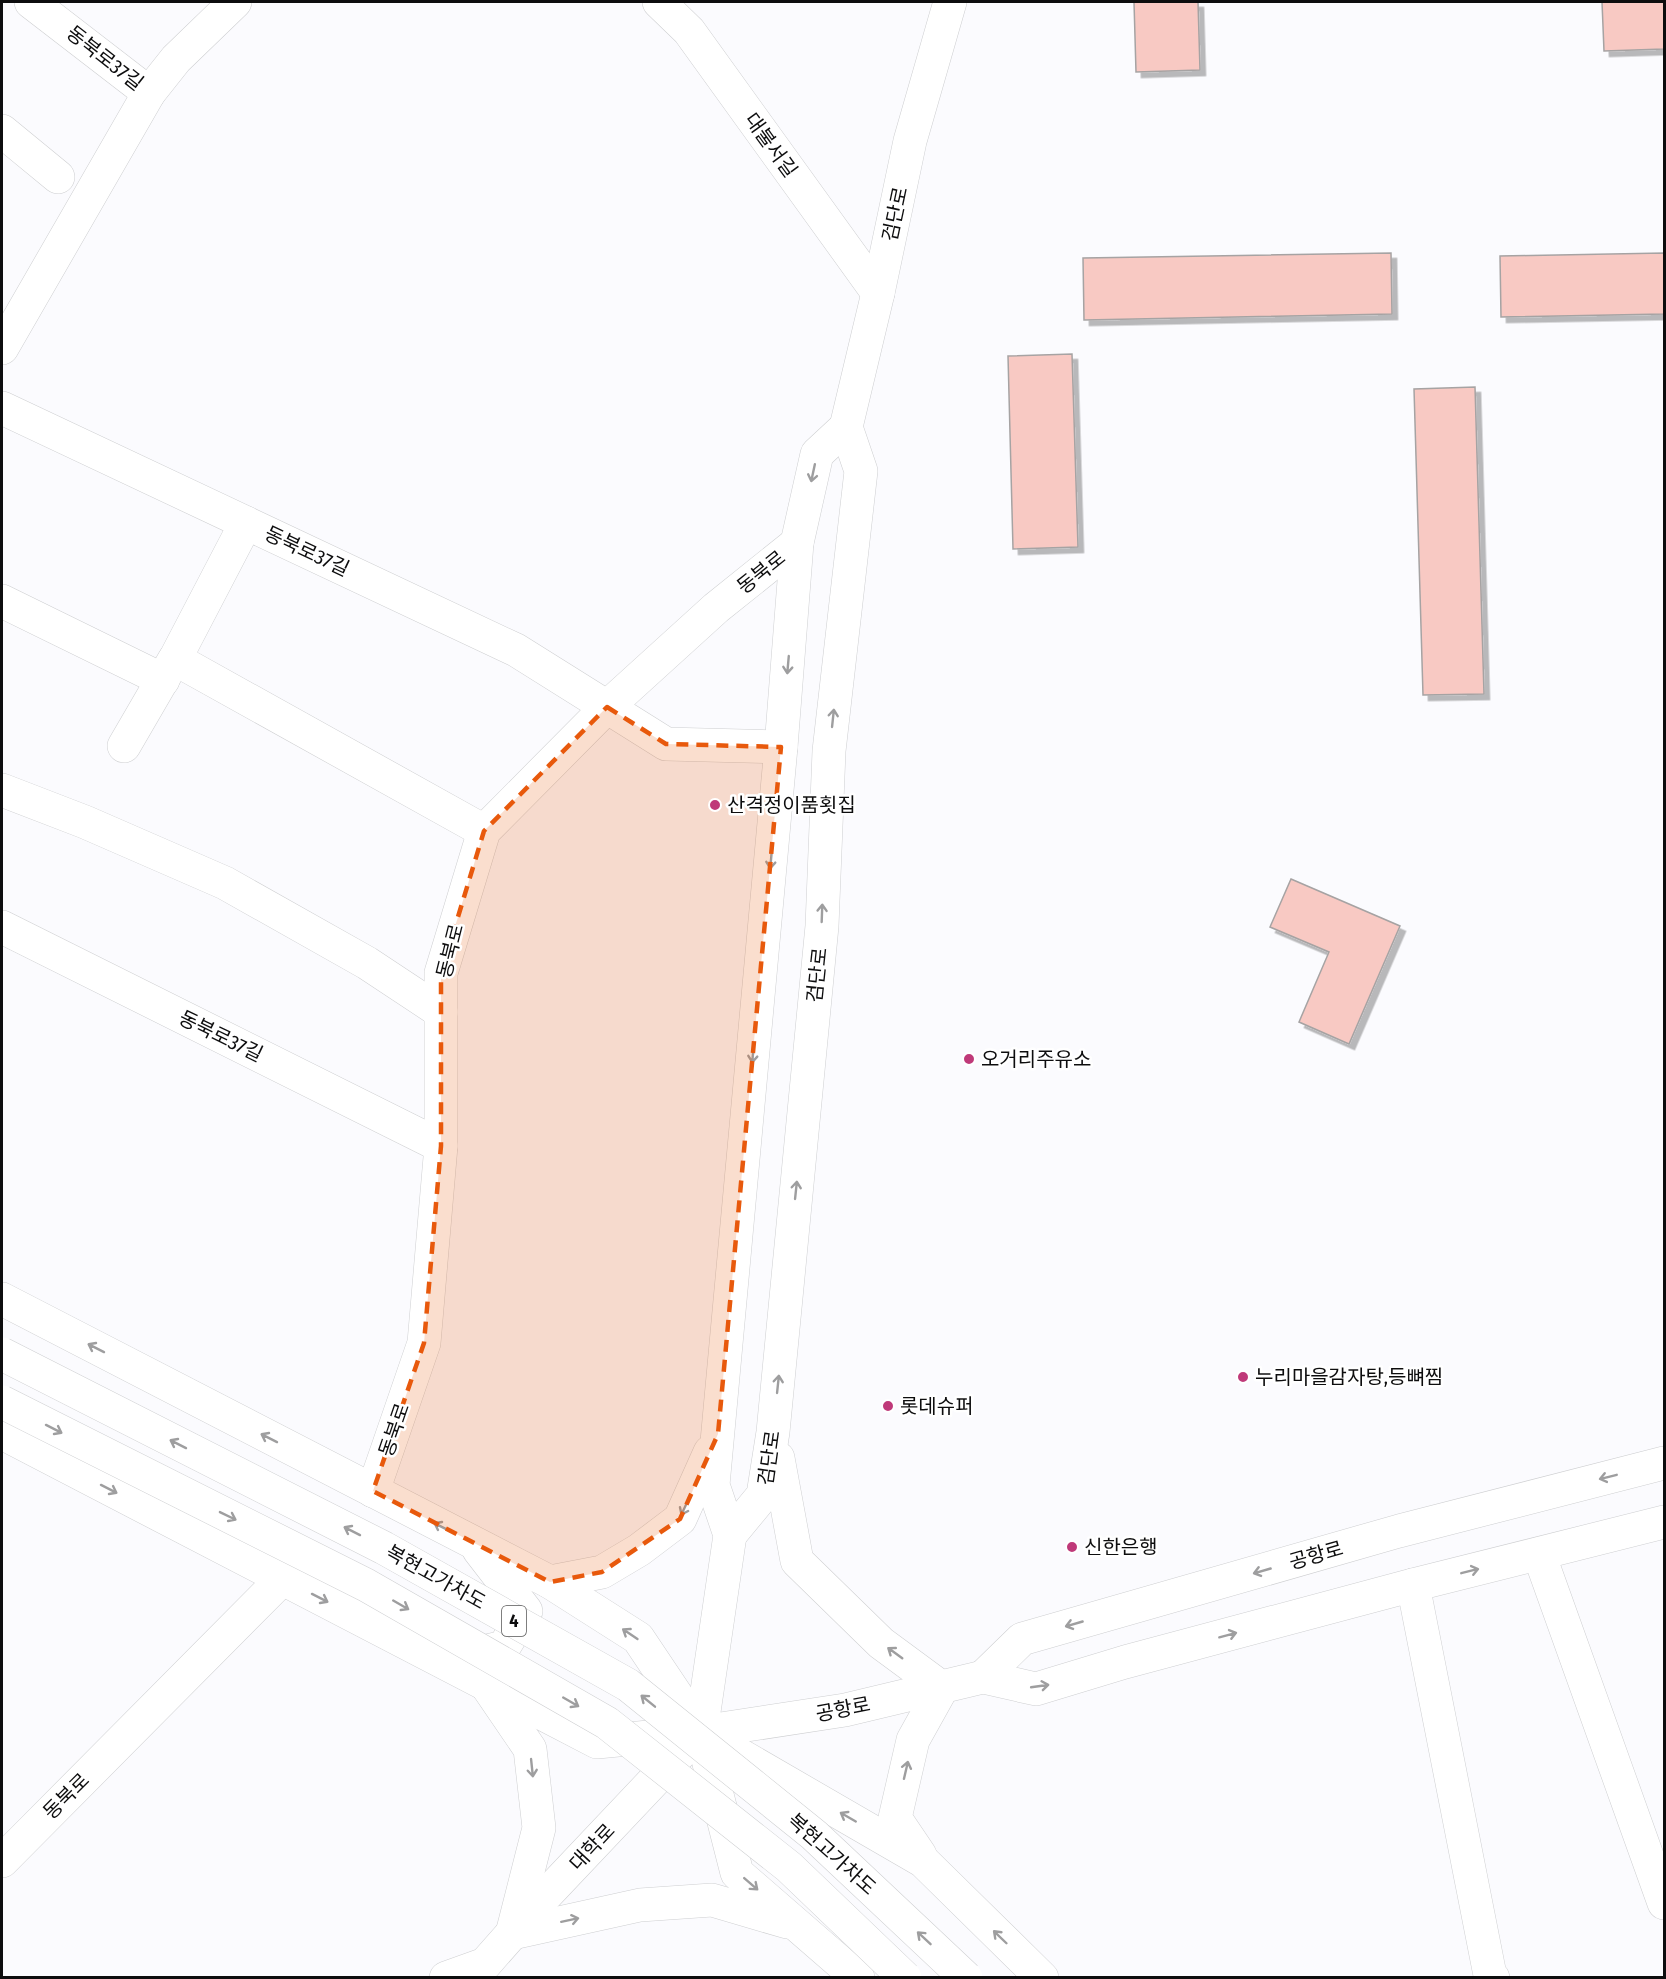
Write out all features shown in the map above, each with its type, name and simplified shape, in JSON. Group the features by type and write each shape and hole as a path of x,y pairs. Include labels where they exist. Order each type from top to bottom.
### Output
{"main road":[{"name":"동북로37길","path":"31,2 149,93"},
{"name":"동북로37길","path":"2,348 149,93 176,59 235,2"},
{"name":"대불서길","path":"659,2 690,16 878,294"},
{"name":"검단로","path":"730,1534 763,1495 773,1432 822,926 829,751 861,471 846,428 878,294 910,141 950,2"},
{"path":"2,130 58,177"},
{"name":"동북로37길","path":"2,408 516,650 666,744 781,747"},
{"path":"701,1732 730,1534 713,1485 781,747 797,543 817,454 846,428"},
{"path":"124,746 169,669 246,523"},
{"name":"동북로","path":"373,1491 424,1343 441,1146 441,974 484,831 607,707 716,608 797,543"},
{"path":"2,601 169,669 484,831"},
{"path":"2,790 85,822 225,883 367,963 441,1012"},
{"name":"동북로37길","path":"2,927 441,1146"},
{"path":"2,1299 550,1582 638,1638 701,1732 737,1873 858,1977"},
{"name":"복현고가차도","path":"2,1354 384,1548 628,1685 814,1835 966,1977"},
{"name":"복현고가차도","path":"2,1402 366,1585 607,1723 789,1867 905,1977"},
{"path":"773,1432 797,1561 881,1643 942,1688 913,1740 895,1818 923,1861 1042,1977"},
{"name":"공항로","path":"2,1433 597,1742 701,1732 845,1710 983,1677 1036,1689 1125,1662 1413,1585 1665,1522"},
{"path":"550,1582 602,1572 639,1550 680,1519 718,1434"},
{"name":"공항로","path":"983,1677 1022,1639 1399,1531 1665,1463"},
{"path":"405,1642 482,1652 504,1647 526,1611 474,1544"},
{"path":"1539,1554 1665,1903"},
{"name":"동북로","path":"2,1861 283,1578"},
{"path":"1413,1585 1490,1975 1493,1977"},
{"path":"484,1682 530,1749 539,1828 513,1933 640,1905 712,1900 797,1925"},
{"path":"701,1732 923,1861"},
{"name":"대학로","path":"446,1977 484,1971 513,1933 701,1732"}],"highlighted area":[{"path":"607,707 666,744 781,747 718,1434 680,1519 602,1572 550,1582 373,1491 424,1343 441,1146 441,973 484,831"}],"building":[{"path":"1134,2 1198,2 1200,70 1136,72"},
{"path":"1602,2 1664,2 1664,49 1604,51"},
{"path":"1391,253 1392,314 1084,320 1083,258"},
{"path":"1664,253 1664,314 1501,317 1500,256"},
{"path":"1072,354 1078,547 1013,549 1008,356"},
{"path":"1475,387 1484,694 1423,695 1414,389"},
{"path":"1291,879 1400,926 1349,1044 1299,1022 1329,952 1270,927"}],"place":[{"name":"산격정이품횟집","path":"715,805"},
{"name":"오거리주유소","path":"969,1059"},
{"name":"누리마을감자탕,등뼈찜","path":"1243,1377"},
{"name":"롯데슈퍼","path":"888,1406"},
{"name":"신한은행","path":"1072,1547"}]}
